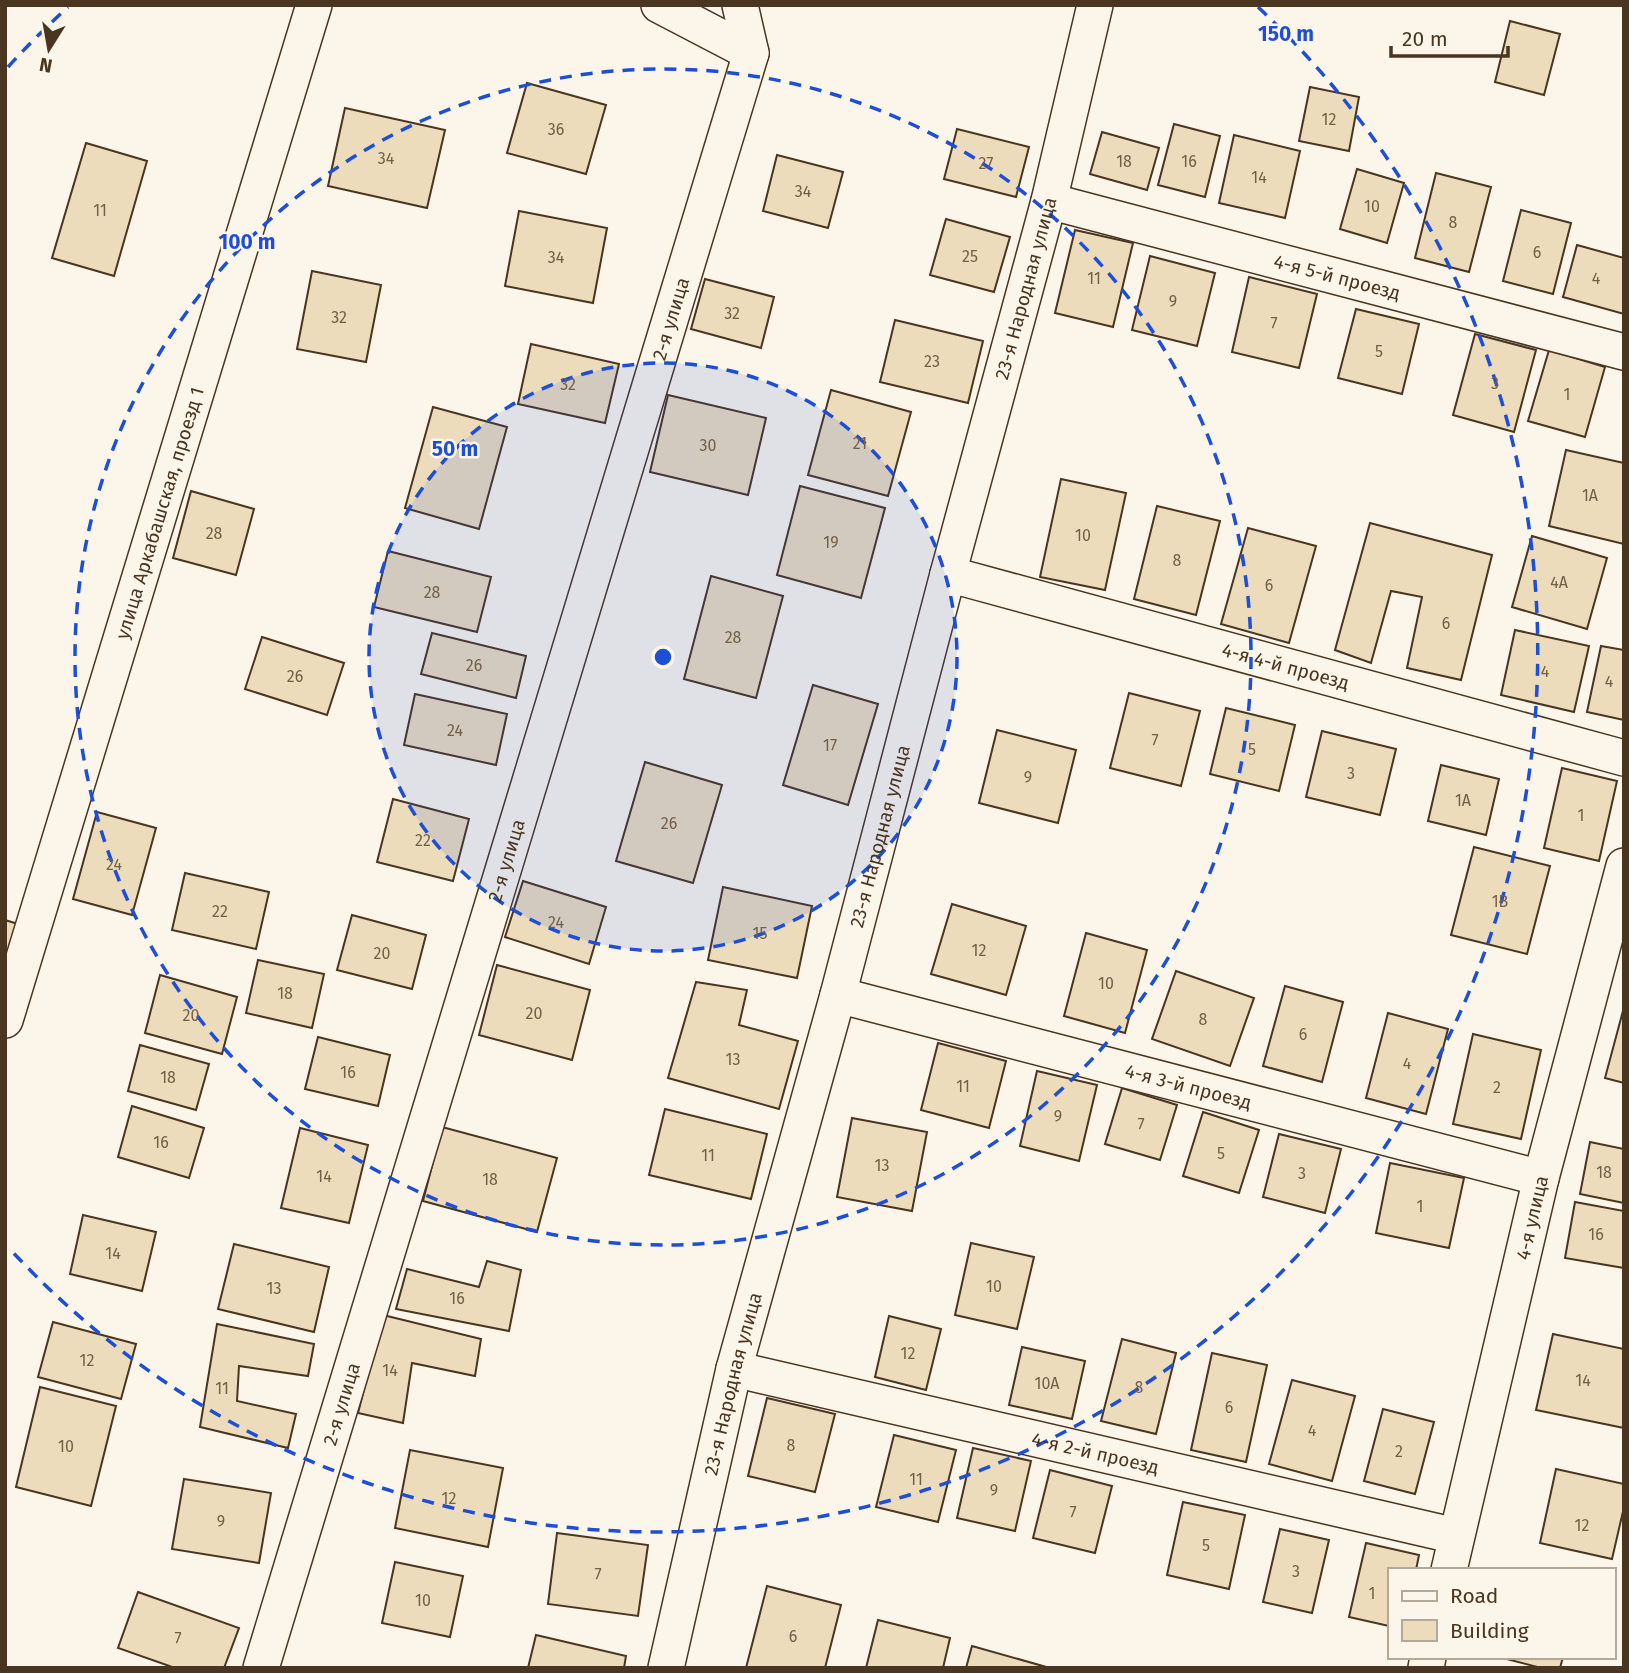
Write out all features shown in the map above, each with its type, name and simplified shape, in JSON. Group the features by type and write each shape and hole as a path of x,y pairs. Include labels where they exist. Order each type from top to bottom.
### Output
{"street":[{"name":"улица Аркабашская, проезд 1","path":"5,1020 314,5"},
{"path":"659,5 751,53"},
{"name":"2-я улица","path":"261,1668 751,53 740,5"},
{"name":"23-я Народная улица","path":"666,1668 734,1369 838,995 1049,201 1095,5"},
{"name":"4-я 5-й проезд","path":"1049,201 1624,352"},
{"name":"4-я 4-й проезд","path":"948,574 1624,758"},
{"name":"4-я улица","path":"1449,1568 1541,1178 1624,866"},
{"name":"4-я 3-й проезд","path":"838,995 1541,1178"},
{"name":"4-я 2-й проезд","path":"734,1369 1457,1536"}],"building":[{"path":"1510,21 1560,34 1544,95 1495,82"},
{"path":"527,83 606,105 586,174 507,153"},
{"path":"1310,87 1359,97 1349,151 1299,141"},
{"path":"345,108 445,130 427,208 328,186"},
{"path":"1174,124 1220,136 1205,197 1158,185"},
{"path":"957,129 1029,147 1016,197 944,179"},
{"path":"1102,132 1159,148 1147,190 1090,174"},
{"path":"1234,135 1300,151 1285,218 1219,203"},
{"path":"86,143 147,161 114,276 52,258"},
{"path":"777,155 843,172 828,228 763,211"},
{"path":"1357,169 1404,183 1387,243 1340,229"},
{"path":"1436,173 1491,187 1469,272 1415,258"},
{"path":"1521,210 1571,223 1553,294 1503,281"},
{"path":"519,211 607,228 593,303 505,286"},
{"path":"946,219 1010,237 994,292 930,275"},
{"path":"1075,230 1133,243 1113,327 1055,313"},
{"path":"1577,245 1624,258 1624,314 1563,297"},
{"path":"1150,256 1215,273 1197,346 1132,330"},
{"path":"312,271 381,285 366,362 297,349"},
{"path":"1249,277 1317,294 1299,368 1232,352"},
{"path":"705,279 774,297 761,348 691,329"},
{"path":"1356,309 1419,324 1402,394 1338,378"},
{"path":"895,320 983,341 968,403 880,382"},
{"path":"1475,334 1536,350 1514,432 1453,415"},
{"path":"531,344 619,364 605,423 518,404"},
{"path":"1549,350 1605,367 1585,437 1528,421"},
{"path":"831,390 911,412 888,496 808,475"},
{"path":"668,395 766,418 748,495 650,472"},
{"path":"433,407 507,427 479,529 405,508"},
{"path":"1566,450 1624,463 1624,544 1549,526"},
{"path":"1061,479 1126,493 1105,590 1040,577"},
{"path":"800,486 885,508 861,598 777,575"},
{"path":"191,491 254,509 236,575 173,558"},
{"path":"1157,506 1220,521 1196,615 1134,599"},
{"path":"1370,523 1492,555 1461,680 1407,668 1422,597 1391,591 1371,663 1335,650"},
{"path":"1248,528 1316,546 1289,643 1221,624"},
{"path":"1532,536 1607,558 1587,629 1512,607"},
{"path":"388,551 491,577 477,632 374,607"},
{"path":"711,576 783,596 756,698 684,679"},
{"path":"1515,630 1589,646 1574,712 1501,695"},
{"path":"432,633 526,656 516,698 421,674"},
{"path":"262,637 344,663 327,715 245,689"},
{"path":"1601,646 1624,650 1624,720 1587,712"},
{"path":"813,685 878,704 848,805 783,785"},
{"path":"1129,693 1200,711 1181,786 1110,768"},
{"path":"415,694 507,714 496,765 404,745"},
{"path":"1226,708 1295,725 1279,791 1210,774"},
{"path":"997,730 1076,750 1058,823 979,803"},
{"path":"1322,731 1396,749 1380,815 1306,797"},
{"path":"645,762 722,785 693,883 616,861"},
{"path":"1441,765 1499,779 1486,835 1428,821"},
{"path":"1562,768 1617,781 1599,861 1544,848"},
{"path":"393,799 469,819 453,881 377,862"},
{"path":"97,812 156,828 132,915 73,899"},
{"path":"1474,847 1550,866 1527,954 1451,935"},
{"path":"185,873 269,892 256,949 172,930"},
{"path":"523,881 606,907 589,964 505,937"},
{"path":"723,887 812,906 797,978 708,960"},
{"path":"952,904 1026,926 1006,995 931,974"},
{"path":"352,915 426,935 412,989 337,970"},
{"path":"5,920 18,924 5,967"},
{"path":"1086,933 1147,950 1125,1033 1064,1016"},
{"path":"258,960 324,974 312,1028 246,1013"},
{"path":"497,965 590,990 572,1060 479,1035"},
{"path":"1176,971 1254,998 1230,1066 1152,1039"},
{"path":"160,975 237,997 222,1054 145,1033"},
{"path":"696,982 747,990 739,1025 798,1041 779,1109 668,1078"},
{"path":"1285,986 1343,1002 1322,1082 1263,1066"},
{"path":"1624,1007 1624,1083 1605,1078"},
{"path":"1388,1013 1448,1029 1426,1114 1366,1098"},
{"path":"1473,1034 1541,1050 1521,1139 1453,1124"},
{"path":"318,1037 390,1055 378,1106 305,1089"},
{"path":"938,1043 1006,1061 989,1128 921,1110"},
{"path":"140,1045 209,1064 196,1110 128,1091"},
{"path":"1037,1071 1097,1085 1079,1161 1020,1146"},
{"path":"1122,1088 1177,1105 1160,1160 1105,1144"},
{"path":"132,1106 204,1128 189,1178 118,1157"},
{"path":"665,1109 767,1134 751,1199 649,1175"},
{"path":"1203,1112 1259,1130 1239,1193 1183,1176"},
{"path":"852,1118 927,1132 912,1211 837,1197"},
{"path":"442,1127 557,1158 537,1232 423,1201"},
{"path":"300,1128 368,1145 349,1223 281,1208"},
{"path":"1279,1134 1341,1149 1325,1213 1263,1197"},
{"path":"1590,1142 1624,1149 1624,1203 1580,1194"},
{"path":"1390,1163 1464,1178 1449,1248 1376,1233"},
{"path":"1575,1202 1624,1211 1624,1268 1565,1258"},
{"path":"83,1215 156,1232 142,1291 70,1274"},
{"path":"971,1243 1034,1257 1017,1329 955,1315"},
{"path":"234,1244 329,1267 314,1332 218,1309"},
{"path":"487,1261 521,1270 509,1331 396,1309 407,1269 479,1287"},
{"path":"383,1315 481,1339 475,1376 412,1363 403,1423 358,1413"},
{"path":"889,1316 941,1329 926,1390 875,1377"},
{"path":"53,1322 136,1344 121,1399 38,1377"},
{"path":"217,1324 314,1344 308,1376 239,1366 237,1401 296,1414 288,1448 200,1427"},
{"path":"1553,1334 1624,1349 1624,1428 1536,1410"},
{"path":"1122,1339 1176,1353 1156,1434 1101,1421"},
{"path":"1022,1347 1085,1361 1072,1419 1009,1405"},
{"path":"1212,1353 1267,1365 1246,1462 1191,1450"},
{"path":"1292,1380 1355,1396 1332,1481 1269,1464"},
{"path":"40,1387 116,1406 91,1506 16,1487"},
{"path":"767,1398 835,1414 815,1492 748,1476"},
{"path":"1383,1409 1434,1422 1415,1494 1364,1481"},
{"path":"894,1435 956,1450 938,1522 876,1507"},
{"path":"973,1448 1031,1461 1015,1531 957,1518"},
{"path":"410,1450 503,1468 488,1547 395,1528"},
{"path":"1556,1469 1624,1484 1624,1507 1612,1559 1540,1543"},
{"path":"1050,1470 1112,1486 1095,1553 1033,1538"},
{"path":"184,1479 271,1493 259,1563 172,1549"},
{"path":"1183,1502 1245,1515 1229,1589 1167,1575"},
{"path":"1280,1529 1329,1540 1312,1613 1263,1602"},
{"path":"557,1533 648,1545 638,1616 548,1604"},
{"path":"1366,1543 1419,1555 1416,1568 1388,1568 1388,1626 1349,1617"},
{"path":"395,1562 463,1576 450,1637 382,1623"},
{"path":"767,1586 841,1605 825,1668 746,1668"},
{"path":"138,1592 239,1628 224,1668 175,1668 118,1648"},
{"path":"878,1620 950,1638 943,1668 866,1668"},
{"path":"536,1635 626,1656 624,1668 528,1668"},
{"path":"972,1646 1050,1668 966,1668"},
{"path":"1507,1659 1562,1659 1560,1668 1541,1668"}]}
